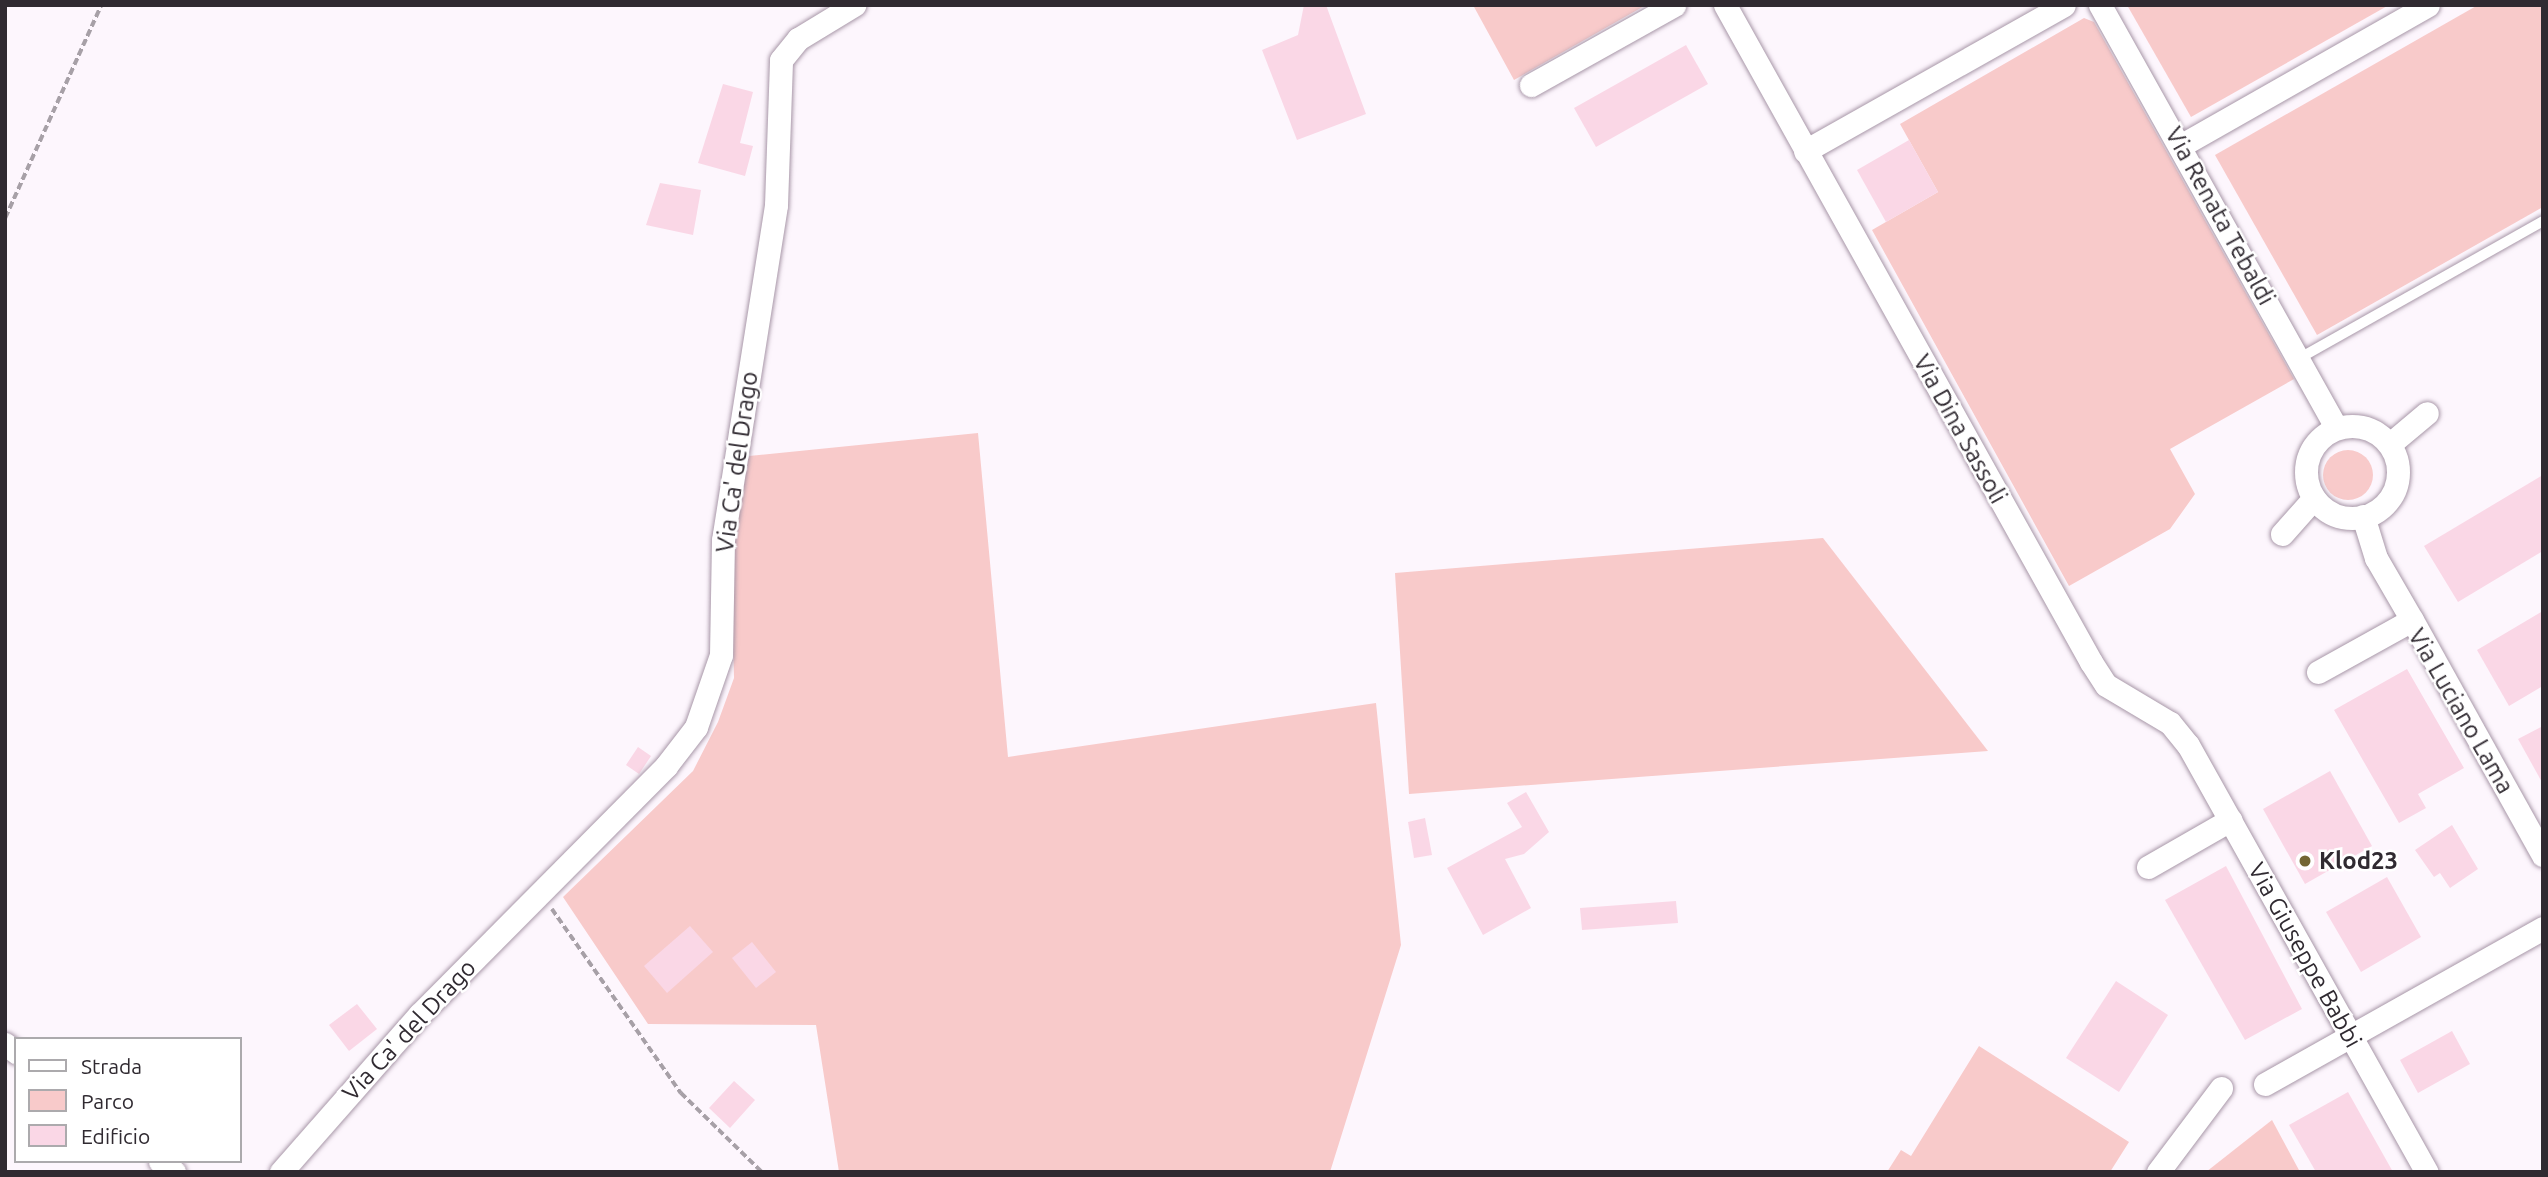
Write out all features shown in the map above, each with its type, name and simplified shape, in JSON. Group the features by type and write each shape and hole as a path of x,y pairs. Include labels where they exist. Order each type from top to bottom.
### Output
{"street":[{"name":"Via Ca' del Drago","path":"281,1172 420,1014 666,766 710,696 721,654 723,540 776,205 781,60 798,38 854,5"},
{"path":"1531,85 1674,5"},
{"name":"Via Dina Sassoli","path":"1725,5 2091,662 2106,685 2170,723 2230,820"},
{"path":"1805,151 2064,5"},
{"name":"Via Renata Tebaldi","path":"2099,5 2300,358 2336,428"},
{"path":"2180,146 2428,5"},
{"path":"2390,444 2427,413"},
{"path":"2356,426 2390,444 2398,479 2391,496 2362,516 2335,515 2314,498 2307,483 2311,450 2336,428 2356,426"},
{"path":"2281,534 2314,498"},
{"path":"2362,516 2376,558 2412,620"},
{"name":"Via Luciano Lama","path":"2318,672 2412,620 2543,855"},
{"path":"2148,867 2230,820"},
{"name":"Via Giuseppe Babbi","path":"2230,820 2427,1172"},
{"path":"2265,1084 2543,928"},
{"path":"2158,1172 2221,1088"}],"lane":[{"path":"2300,358 2543,221"}],"path":[{"path":"5,218 102,5"},
{"path":"541,892 681,1093 762,1172"}],"green space":[{"path":"1473,5 1646,5 1514,80"},
{"path":"2127,5 2389,5 2191,117"},
{"path":"2478,5 2543,5 2543,207 2317,335 2215,155"},
{"path":"2084,18 2094,22 2294,379 2170,449 2195,494 2170,529 2069,586 1872,230 1938,192 1900,124"},
{"path":"978,433 1008,757 1376,703 1401,945 1330,1172 839,1172 816,1025 648,1024 563,897 693,771 718,722 734,678 731,546 749,456"},
{"path":"2348,450 2365,458 2373,475 2365,492 2348,500 2331,492 2323,475 2331,458"},
{"path":"1823,538 1988,751 1409,794 1395,573"},
{"path":"1979,1046 2129,1142 2110,1172 1887,1172 1901,1150 1911,1156"},
{"path":"2272,1120 2300,1172 2206,1172"}],"building":[{"path":"1304,5 1326,5 1366,114 1297,140 1262,50 1298,35"},
{"path":"1686,45 1708,84 1596,147 1574,108"},
{"path":"723,84 753,92 740,143 753,146 745,176 698,163"},
{"path":"1909,140 1938,192 1886,222 1857,170"},
{"path":"660,183 701,190 693,235 646,225"},
{"path":"2543,475 2543,551 2458,602 2424,546"},
{"path":"2543,611 2543,686 2509,706 2477,650"},
{"path":"2407,669 2464,768 2418,794 2426,808 2399,823 2334,710"},
{"path":"2543,726 2543,784 2518,739"},
{"path":"638,747 651,756 639,774 626,765"},
{"path":"2330,771 2372,846 2305,884 2263,809"},
{"path":"1526,792 1549,832 1524,854 1505,859 1531,908 1483,935 1447,868 1522,827 1507,803"},
{"path":"1425,818 1432,855 1414,858 1408,822"},
{"path":"2452,825 2478,869 2450,888 2440,873 2434,877 2415,850"},
{"path":"2226,866 2302,1009 2245,1040 2165,900"},
{"path":"2387,877 2421,937 2361,972 2326,912"},
{"path":"1676,901 1678,923 1582,930 1580,908"},
{"path":"690,926 713,952 667,993 644,966"},
{"path":"752,942 776,972 756,988 732,958"},
{"path":"2116,981 2168,1015 2119,1092 2066,1058"},
{"path":"357,1004 377,1029 349,1051 329,1025"},
{"path":"2452,1031 2470,1064 2418,1093 2400,1060"},
{"path":"734,1081 755,1100 730,1128 709,1108"},
{"path":"2348,1092 2393,1172 2316,1172 2289,1125"}],"place":[{"name":"Klod23","path":"2305,861"}]}
